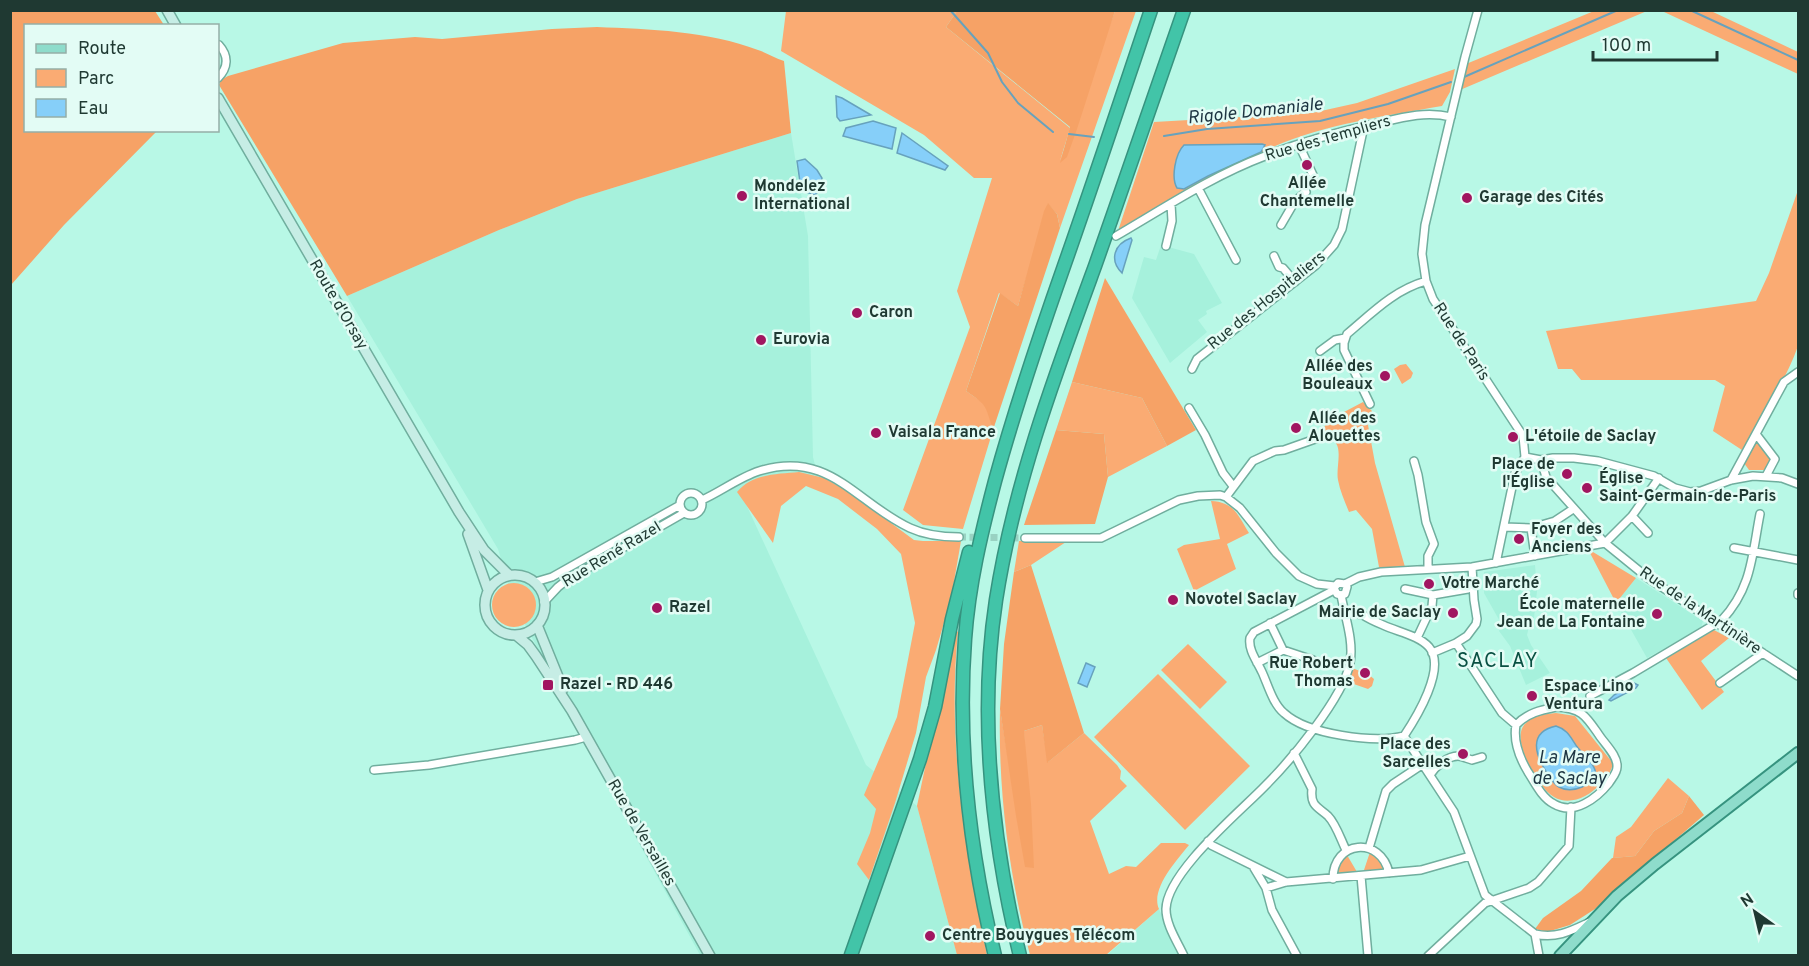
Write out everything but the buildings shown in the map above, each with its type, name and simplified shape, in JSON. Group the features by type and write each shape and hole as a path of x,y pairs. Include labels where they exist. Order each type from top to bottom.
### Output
{"highway":[{"path":"995,956 979,877 967,786 963,721 965,639 971,583 982,531 1022,389 1151,10"},
{"path":"1020,956 1003,869 991,784 988,695 996,600 1010,525 1033,443 1184,10"},
{"path":"850,955 920,759 935,706 952,619 971,546 982,531"}],"main road":[{"path":"167,10 175,24"},
{"name":"Route d'Orsay","path":"219,100 459,512 484,550 509,575"},
{"name":"Route d'Orsay","path":"459,512 488,591"},
{"path":"509,575 523,576 534,582 543,594 544,602 542,618 537,626 524,634 501,632 489,621 484,606 488,591 494,584 509,575"},
{"name":"Rue de Versailles","path":"537,626 572,711"},
{"name":"Rue de Versailles","path":"516,635 528,645 572,711 710,956"},
{"path":"1560,956 1617,896 1798,753"}],"street":[{"name":"Rue de Paris","path":"1478,10 1425,225 1422,254 1426,281 1433,299 1523,436 1525,457"},
{"path":"219,45 223,49 226,65 219,77"},
{"name":"Rue des Templiers","path":"1116,236 1198,188 1263,157 1323,136 1404,117 1434,113 1451,117"},
{"name":"Rue des Hospitaliers","path":"1192,369 1197,359 1320,262 1338,237 1342,229 1364,126"},
{"path":"1281,225 1295,201 1306,192 1302,184 1313,178 1299,145"},
{"path":"1198,188 1236,260"},
{"path":"1166,246 1172,221 1171,204"},
{"path":"1274,256 1279,267 1283,268 1295,282"},
{"path":"1370,404 1346,356 1345,338 1396,293 1426,281"},
{"path":"1320,351 1335,340 1345,338"},
{"path":"1731,480 1784,382 1798,372"},
{"path":"1188,408 1205,435 1223,473 1233,486"},
{"path":"1756,435 1775,459 1766,476"},
{"path":"1226,496 1248,466 1257,459 1318,438"},
{"path":"1496,563 1515,473 1525,457 1541,460 1574,458 1598,461 1659,478 1675,488 1690,492 1746,476 1782,478 1798,484"},
{"path":"1541,460 1546,477 1605,543"},
{"path":"1414,461 1426,522 1434,544 1428,556 1428,569"},
{"name":"Rue René Razel","path":"702,500 757,471 778,466 800,466 819,470 834,477 911,529 959,537"},
{"path":"1345,614 1363,615 1417,638 1429,647 1432,653 1434,663 1430,683 1419,713 1404,736 1378,740 1345,735 1313,729 1289,717 1281,711 1257,663 1249,645 1250,638 1254,632 1335,588 1340,582 1345,584 1359,577 1381,572 1472,567 1535,556 1552,550 1605,543 1632,516 1659,478"},
{"name":"Rue René Razel","path":"534,582 552,577 680,505 683,496 690,493 702,500 698,513 692,516 684,513 567,580 558,586 544,602"},
{"path":"1025,538 1101,538 1179,500 1208,495 1226,496 1299,576 1317,584 1335,588"},
{"path":"680,505 684,513"},
{"path":"1504,527 1531,528 1555,521 1574,509"},
{"path":"1590,696 1634,674 1727,615 1746,585 1760,514"},
{"path":"1632,516 1648,533"},
{"path":"1531,528 1535,556"},
{"name":"Rue de la Martinière","path":"1605,543 1648,578 1798,676"},
{"path":"1734,548 1798,560"},
{"path":"1432,653 1467,636 1476,624 1472,567"},
{"path":"1341,595 1347,592 1345,584"},
{"path":"1405,589 1433,595 1468,590 1473,586"},
{"path":"1184,956 1170,925 1166,907 1173,888 1208,841 1266,785 1294,753 1344,683 1350,664 1350,638 1341,595 1337,594 1335,588"},
{"path":"1417,638 1432,606 1433,595"},
{"path":"1270,623 1283,650"},
{"path":"1456,643 1502,713 1516,724"},
{"path":"1257,663 1283,650 1313,660"},
{"path":"1720,683 1763,653"},
{"path":"1568,708 1581,711 1618,765 1617,772 1599,795 1584,804 1571,807 1555,805 1537,787 1517,750 1516,724 1527,716 1544,709 1568,708"},
{"path":"1404,736 1454,812 1481,889 1491,901 1535,934 1544,936 1563,934 1594,919"},
{"path":"374,770 429,765 586,737"},
{"path":"1294,753 1312,789 1311,795 1317,809 1328,817 1346,850"},
{"path":"1430,775 1436,766 1452,757 1459,755 1472,760 1482,757"},
{"path":"1369,848 1386,791 1423,765"},
{"path":"1428,956 1485,903 1534,885 1567,850 1571,807"},
{"path":"1208,841 1211,845 1254,868 1286,882"},
{"path":"1333,879 1336,861 1346,850 1362,847 1369,848 1381,856 1389,873"},
{"path":"1266,888 1286,882 1421,870 1470,856"},
{"path":"1254,868 1266,888 1272,910 1297,956"},
{"path":"1361,876 1368,956"},
{"path":"1535,934 1539,956"}],"shaded area":[{"path":"11,10 155,11 163,24 24,24 24,132 156,132 64,225 11,285"},
{"path":"957,11 1115,11 1067,157 1060,163 1070,127 946,27"},
{"path":"597,27 699,35 739,44 784,61 791,133 577,199 347,296 219,85 221,80 228,76 343,43 415,37 442,39"},
{"path":"791,133 808,236 813,457 818,477 746,504 866,765 917,806 957,955 700,955 636,838 514,603 498,549 347,296 577,199"},
{"path":"1048,203 1057,214 1060,228 993,430 985,407 966,391 1000,293 1018,306"},
{"path":"1161,245 1194,254 1222,303 1206,311 1207,314 1198,320 1207,332 1170,363 1132,298 1144,257 1156,260"},
{"path":"1105,278 1196,430 1167,446 1142,398 1072,382"},
{"path":"1056,430 1104,434 1108,477 1095,524 1024,525"},
{"path":"1031,565 1084,733 1047,763 1042,725 1024,731 1034,868 1025,867 1000,709 1004,644 1014,572"},
{"path":"1535,565 1537,591 1534,618 1531,618 1527,635 1550,673 1526,685 1510,646 1499,631 1502,625 1484,593 1484,572"},
{"name":"École maternelle Jean de La Fontaine","path":"1636,578 1703,621 1701,628 1647,658 1616,603"},
{"path":"1689,796 1704,815 1595,909 1570,925 1547,932 1535,929 1543,918 1581,891 1612,858 1635,856 1654,831 1682,813"},
{"path":"1159,909 1180,955 1106,956"}],"green space":[{"path":"786,11 957,11 946,27 1070,128 1060,161 1115,11 1136,11 1060,228 1057,214 1048,204 1018,306 999,293 966,391 982,402 988,410 993,430 963,529 923,525 903,510 970,327 957,291 992,178 974,178 924,135 781,51"},
{"path":"1594,11 1647,11 1460,90 1466,64"},
{"path":"1647,11 1711,11 1798,52 1798,74 1664,12"},
{"path":"1455,69 1450,92 1442,106 1356,122 1293,139 1233,166 1117,234 1154,122 1312,113 1357,103"},
{"path":"1798,190 1798,346 1780,386 1742,450 1713,431 1725,386 1715,380 1581,380 1572,369 1558,369 1546,331 1756,301 1769,273"},
{"path":"1406,364 1413,373 1411,378 1402,384 1394,369"},
{"path":"1072,382 1142,398 1167,446 1108,477 1104,434 1056,430"},
{"path":"1363,402 1372,411 1368,425 1375,463 1405,567 1379,567 1372,529 1356,510 1349,512 1341,492 1338,480 1338,447 1335,442 1322,439 1318,434 1322,433 1327,421"},
{"path":"1757,441 1773,459 1764,470 1749,470 1744,463"},
{"path":"799,472 824,478 849,492 914,540 961,541 951,599 926,677 916,733 869,880 857,864 870,833 876,809 864,795 897,717 915,623 901,554 877,529 838,499 806,486 781,506 773,543 737,492 757,478"},
{"path":"1211,501 1225,504 1235,511 1249,533 1227,544 1236,569 1194,591 1177,549 1184,545 1220,539"},
{"path":"1069,540 1031,565 1014,572 1019,541"},
{"path":"1593,552 1636,578 1616,603 1590,553"},
{"path":"514,583 529,590 536,605 529,620 514,627 499,620 492,605 499,590"},
{"path":"954,629 958,632 955,713 960,795 987,955 957,955 917,806"},
{"path":"1714,630 1729,638 1701,661 1724,692 1702,710 1666,658"},
{"path":"1188,644 1227,682 1200,709 1161,670"},
{"path":"1352,668 1374,679 1372,686 1368,689 1348,682"},
{"path":"1158,674 1250,766 1185,830 1094,737"},
{"path":"1000,709 1026,867 1024,731 1042,725 1048,762 1084,733 1121,771 1120,779 1127,786 1090,821 1109,874 1126,866 1136,867 1161,843 1189,845 1161,884 1157,901 1159,909 1106,955 1030,955 1016,894 1006,833 1001,771"},
{"path":"1556,713 1575,716 1612,762 1610,771 1595,789 1578,799 1560,800 1548,792 1528,764 1521,742 1521,732 1530,719"},
{"path":"1668,778 1689,796 1682,813 1654,831 1635,856 1613,858 1616,837 1631,827"},
{"path":"1370,852 1379,856 1385,870 1363,873"},
{"path":"1347,855 1357,872 1335,875 1337,865"}],"water":[{"path":"836,96 871,115 840,121 837,117"},
{"path":"873,121 896,128 892,149 843,136 846,128"},
{"path":"902,133 948,166 945,170 897,153"},
{"path":"1184,145 1265,145 1261,152 1184,189 1177,188 1175,184 1175,166 1178,154"},
{"path":"805,159 822,178 815,195 802,191 797,161"},
{"path":"1131,238 1122,273 1116,263 1115,253 1121,244"},
{"path":"1086,663 1095,667 1087,687 1078,683"},
{"path":"1634,683 1638,685 1636,688 1609,700 1614,695"},
{"name":"La Mare de Saclay","path":"1556,726 1567,732 1594,768 1594,777 1582,787 1570,790 1559,787 1551,779 1539,759 1536,745 1541,733"}],"waterway":[{"name":"Rigole Domaniale","path":"950,10 988,53 1002,82 1018,103 1053,132"},
{"name":"Rigole Domaniale","path":"1464,77 1618,10"},
{"name":"Rigole Domaniale","path":"1690,10 1798,60"},
{"name":"Rigole Domaniale","path":"1164,136 1207,129 1320,121 1388,104 1451,82"},
{"name":"Rigole Domaniale","path":"1069,134 1094,137"}],"tunnel":[{"path":"959,537 1025,538"}],"place":[{"name":"Allée Chantemelle","path":"1307,165"},
{"name":"Mondelez International","path":"742,196"},
{"name":"Garage des Cités","path":"1467,198"},
{"name":"Caron","path":"857,313"},
{"name":"Eurovia","path":"761,340"},
{"name":"Allée des Bouleaux","path":"1385,376"},
{"name":"Allée des Alouettes","path":"1296,428"},
{"name":"Vaisala France","path":"876,433"},
{"name":"L'étoile de Saclay","path":"1513,437"},
{"name":"Place de l'Église","path":"1567,474"},
{"name":"Église Saint-Germain-de-Paris","path":"1587,488"},
{"name":"Foyer des Anciens","path":"1519,539"},
{"name":"Votre Marché","path":"1429,584"},
{"name":"Novotel Saclay","path":"1173,600"},
{"name":"Razel","path":"657,608"},
{"name":"Mairie de Saclay","path":"1453,613"},
{"name":"École maternelle Jean de La Fontaine","path":"1657,614"},
{"name":"Rue Robert Thomas","path":"1365,673"},
{"name":"Razel - RD 446","path":"548,685"},
{"name":"Espace Lino Ventura","path":"1532,696"},
{"name":"Place des Sarcelles","path":"1463,754"},
{"name":"Centre Bouygues Télécom","path":"930,936"}],"district":[{"name":"SACLAY","path":"1498,662"}]}
